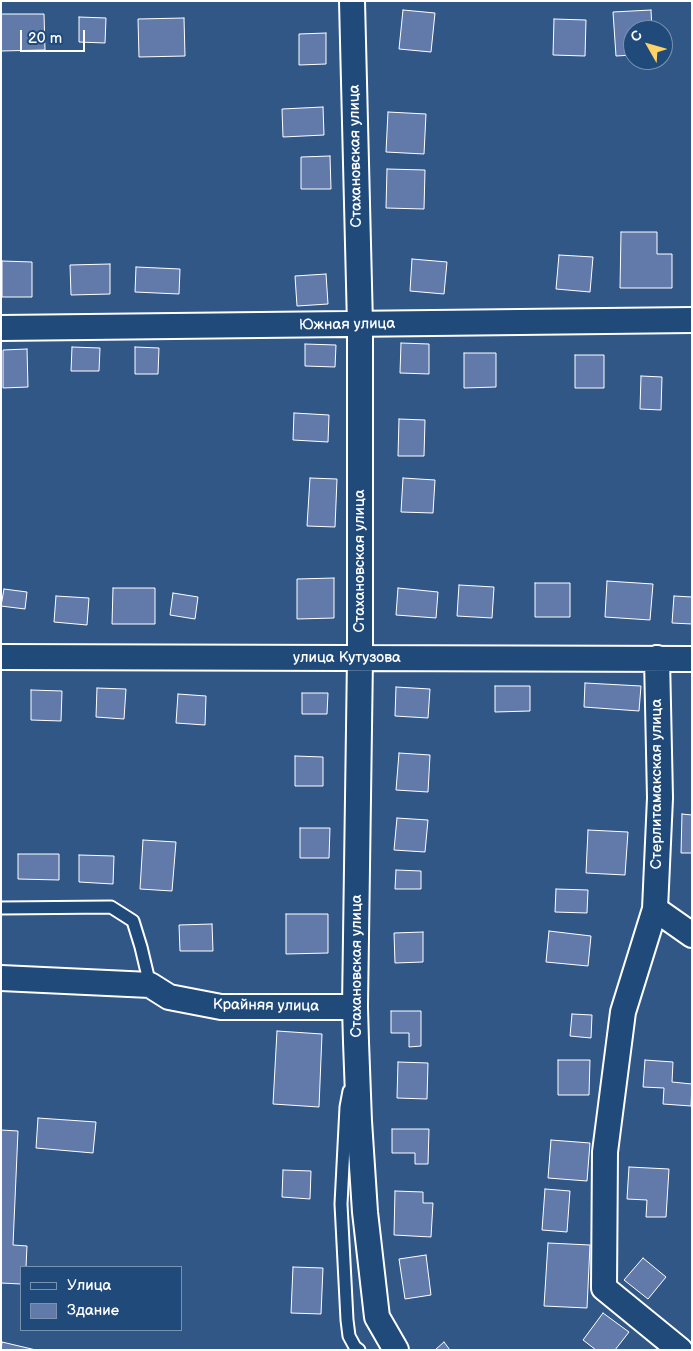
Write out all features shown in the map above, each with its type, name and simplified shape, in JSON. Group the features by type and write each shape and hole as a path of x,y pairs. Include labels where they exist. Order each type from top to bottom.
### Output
{"street":[{"name":"Стахановская улица","path":"352,1 360,325 360,658 356,1042 365,1212 376,1318 396,1350"},
{"name":"Южная улица","path":"1,328 692,320"},
{"name":"улица Кутузова","path":"1,656 692,659"},
{"name":"Стерлитамакская улица","path":"657,658 660,798 655,909 623,1012 605,1152 604,1288 680,1350"},
{"path":"655,909 692,935"},
{"name":"Крайняя улица","path":"1,978 150,985 169,997 220,1008 355,1008"}],"lane":[{"path":"1,908 111,907 133,921 150,985"},
{"path":"356,1042 346,1107 341,1204 347,1320 349,1336 355,1347 359,1350"}],"building":[{"path":"403,10 435,13 431,52 399,49"},
{"path":"651,10 652,20 623,20 623,56 616,56 613,12"},
{"path":"1,14 44,14 45,50 1,51"},
{"path":"79,17 106,18 105,43 79,42"},
{"path":"184,18 185,56 139,57 138,19"},
{"path":"554,19 586,20 585,56 553,55"},
{"path":"326,33 326,64 299,65 299,34"},
{"path":"323,107 324,135 283,137 282,109"},
{"path":"388,112 426,114 424,154 386,152"},
{"path":"330,156 331,189 301,189 301,157"},
{"path":"387,169 425,170 424,209 386,208"},
{"path":"621,232 657,232 657,254 672,254 672,288 620,288"},
{"path":"559,255 593,257 590,292 556,289"},
{"path":"412,259 447,262 444,294 410,291"},
{"path":"2,261 32,262 32,297 2,297"},
{"path":"110,264 110,294 71,295 70,265"},
{"path":"136,267 180,269 179,294 135,292"},
{"path":"326,274 328,304 297,306 295,276"},
{"path":"401,343 429,344 429,374 400,373"},
{"path":"305,344 336,345 335,367 305,366"},
{"path":"72,347 100,348 99,371 71,371"},
{"path":"135,347 159,348 158,374 135,374"},
{"path":"27,349 28,387 3,388 3,350"},
{"path":"464,353 496,353 496,387 464,388"},
{"path":"575,355 604,355 604,388 575,388"},
{"path":"641,376 662,377 661,410 640,409"},
{"path":"294,413 329,415 328,442 293,440"},
{"path":"399,419 425,420 424,456 398,456"},
{"path":"310,478 337,479 335,527 307,526"},
{"path":"403,478 435,480 433,513 401,512"},
{"path":"334,578 334,618 297,619 297,579"},
{"path":"607,581 653,584 650,620 605,617"},
{"path":"535,583 570,583 570,617 535,617"},
{"path":"459,585 494,587 492,618 457,616"},
{"path":"113,588 155,588 155,624 112,624"},
{"path":"398,588 438,592 436,618 396,615"},
{"path":"4,589 27,592 25,609 1,606"},
{"path":"173,593 198,597 195,619 170,615"},
{"path":"56,596 89,598 87,625 54,622"},
{"path":"674,596 692,597 692,624 672,623"},
{"path":"585,683 641,686 639,711 584,707"},
{"path":"495,686 530,686 530,711 495,712"},
{"path":"396,687 430,689 428,718 395,716"},
{"path":"97,688 126,689 124,719 96,717"},
{"path":"31,690 62,691 61,721 31,720"},
{"path":"302,693 328,693 327,714 302,714"},
{"path":"178,694 206,696 205,725 176,723"},
{"path":"399,753 430,755 428,792 396,790"},
{"path":"295,756 323,757 323,786 295,786"},
{"path":"682,814 692,815 692,853 681,853"},
{"path":"397,818 428,820 425,852 394,850"},
{"path":"300,828 330,828 329,858 300,858"},
{"path":"588,830 628,832 625,875 586,873"},
{"path":"143,840 176,842 172,891 140,889"},
{"path":"18,854 59,854 59,880 18,879"},
{"path":"79,855 114,856 113,884 79,882"},
{"path":"396,870 421,871 421,889 395,889"},
{"path":"556,889 588,890 587,913 555,912"},
{"path":"286,914 328,914 328,953 286,954"},
{"path":"212,924 213,951 180,951 179,925"},
{"path":"549,931 591,936 588,966 546,962"},
{"path":"423,932 423,962 395,963 394,933"},
{"path":"391,1011 421,1011 421,1046 409,1047 409,1033 391,1033"},
{"path":"572,1014 592,1015 591,1038 570,1036"},
{"path":"277,1031 322,1034 319,1107 273,1104"},
{"path":"558,1060 590,1060 589,1095 558,1095"},
{"path":"645,1060 673,1062 672,1082 692,1084 691,1106 663,1104 664,1088 643,1087"},
{"path":"398,1062 428,1063 427,1099 397,1098"},
{"path":"38,1118 96,1122 93,1153 36,1148"},
{"path":"392,1129 429,1129 428,1164 415,1164 415,1153 392,1153"},
{"path":"1,1130 18,1131 13,1245 27,1246 26,1266 20,1266 20,1284 1,1283"},
{"path":"551,1140 590,1143 587,1181 548,1178"},
{"path":"629,1167 669,1169 666,1217 646,1217 647,1200 627,1199"},
{"path":"283,1170 311,1171 310,1199 282,1197"},
{"path":"545,1189 570,1191 567,1232 542,1230"},
{"path":"395,1191 423,1192 423,1203 433,1203 431,1237 394,1235"},
{"path":"548,1243 590,1245 587,1308 544,1306"},
{"path":"426,1255 431,1295 405,1299 399,1259"},
{"path":"643,1258 666,1277 648,1299 624,1280"},
{"path":"293,1267 323,1268 321,1314 291,1313"},
{"path":"603,1313 629,1332 615,1350 596,1350 583,1340"},
{"path":"2,1342 36,1350 1,1350"},
{"path":"444,1342 450,1350 435,1350"}]}
